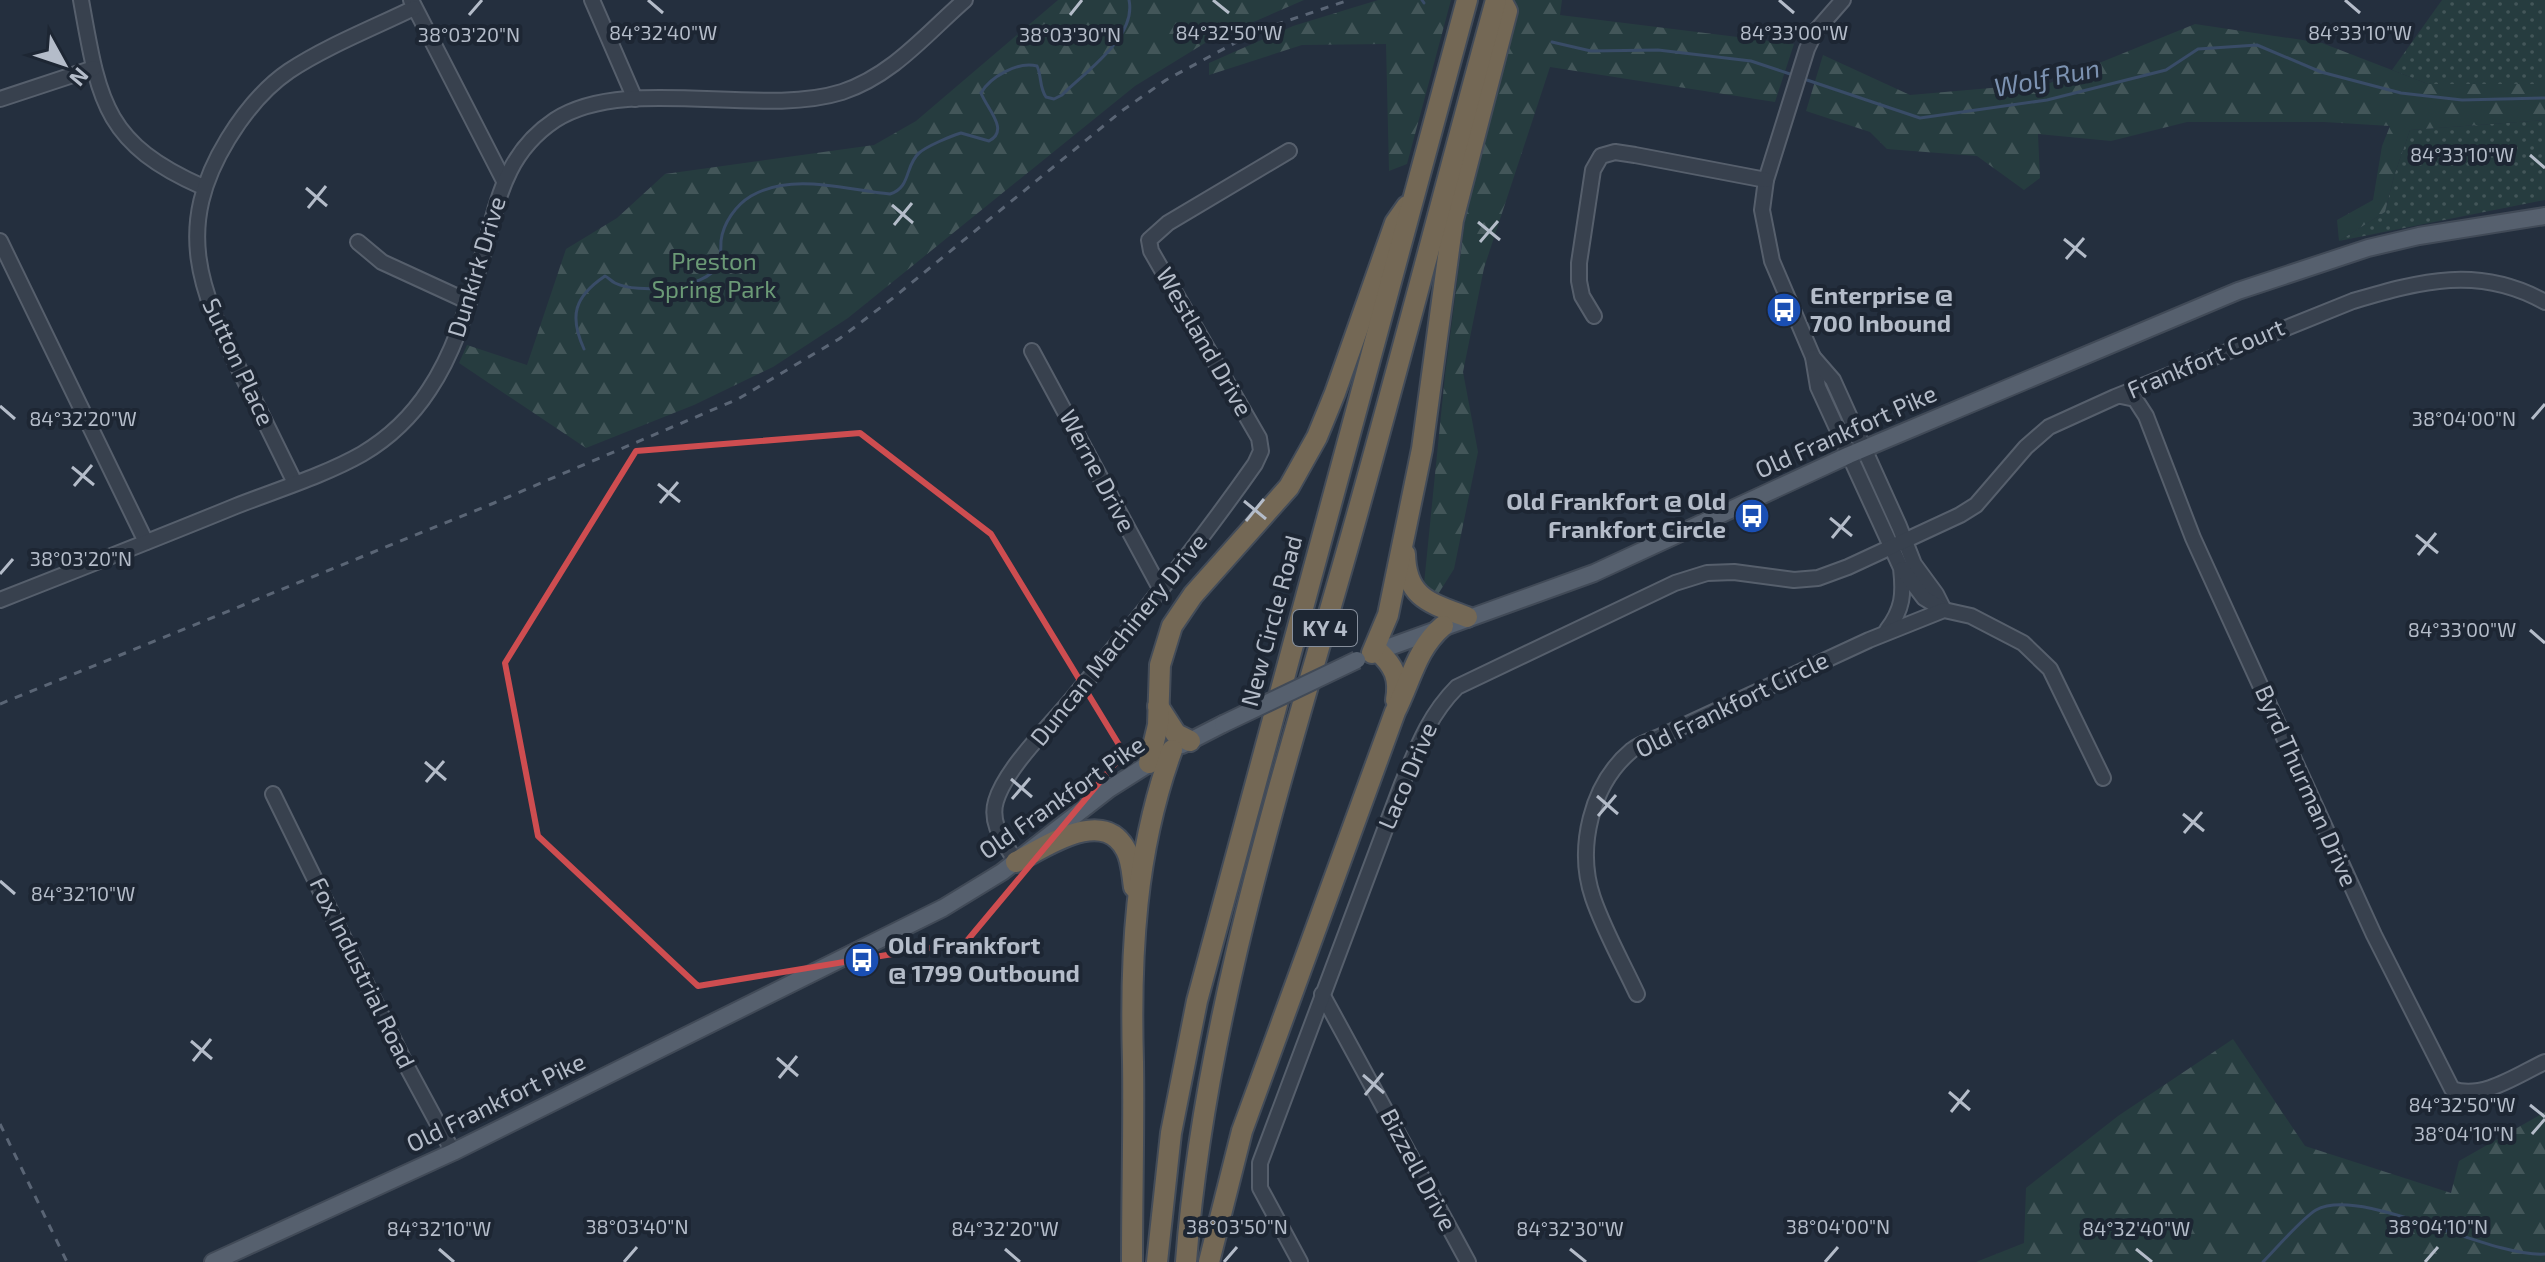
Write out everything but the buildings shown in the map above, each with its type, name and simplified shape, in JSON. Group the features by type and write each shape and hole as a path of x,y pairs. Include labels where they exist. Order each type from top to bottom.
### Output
{"highway":[{"path":"1395,712 1398,678 1389,661 1369,655 1388,615 1404,542 1422,449 1453,220 1507,11 1498,0"},
{"name":"KY 4","path":"1186,1262 1202,1116 1247,913 1498,0"},
{"name":"New Circle Road","path":"1157,1262 1171,1133 1197,1001 1467,1"},
{"path":"1149,763 1157,731 1160,665 1175,620 1193,595 1289,487 1317,437 1335,393 1395,223 1417,194"},
{"path":"1404,542 1405,571 1412,586 1432,604 1467,617"},
{"path":"1209,1262 1242,1131 1395,712 1420,651 1443,626"},
{"path":"1132,1262 1131,968 1150,824 1159,786 1181,746 1158,706"},
{"path":"1016,862 1081,830 1110,833 1126,849 1138,902"}],"main road":[{"name":"Old Frankfort Pike","path":"213,1262 453,1152 943,908 1016,862 1109,789 1149,763 1369,655 1594,573 1857,452 2180,314 2327,260 2419,236 2545,216"}],"street":[{"path":"81,0 94,68 114,119 137,149 170,172 203,187"},
{"path":"592,0 635,99"},
{"name":"Dunkirk Drive","path":"0,600 295,483 361,454 386,437 410,416 441,373 451,352 504,181 528,142 559,118 579,108 635,99 782,100 839,92 858,86 892,65 965,0"},
{"path":"1838,1 1815,32 1801,65 1766,180 1762,210 1772,261 1813,357 1818,387 1857,452 1899,544 1936,594 1944,610"},
{"path":"412,4 504,181"},
{"name":"Sutton Place","path":"295,483 213,317 200,276 198,241 203,187 222,149 250,107 288,72 412,4"},
{"path":"0,99 94,68"},
{"name":"Westland Drive","path":"1255,464 1261,451 1259,438 1151,251 1149,240 1168,223 1289,151"},
{"path":"1594,316 1582,296 1579,263 1593,170 1601,156 1615,152 1766,180"},
{"path":"0,241 146,542"},
{"path":"358,242 382,262 469,302"},
{"name":"Frankfort Court","path":"1899,544 1976,505 2026,447 2049,427 2300,320 2393,289 2473,279 2500,282 2545,302"},
{"name":"Werne Drive","path":"1032,351 1161,590"},
{"name":"Byrd Thurman Drive","path":"2121,396 2135,399 2146,416 2199,552 2374,935 2452,1089 2464,1094 2478,1093 2545,1062"},
{"name":"Duncan Machinery Drive","path":"1016,862 997,830 994,816 1002,788 1028,751 1161,590 1255,464"},
{"path":"1884,633 1897,617 1904,597 1899,544"},
{"name":"Laco Drive","path":"1300,1262 1266,1202 1258,1177 1265,1145 1425,728 1438,708 1457,687 1675,583 1698,575 1734,572 1794,580 1818,578 1899,544"},
{"path":"1901,568 1924,598 1944,610 1971,616 2023,643 2050,669 2103,778"},
{"name":"Old Frankfort Circle","path":"1637,994 1593,898 1586,870 1589,824 1600,792 1612,772 1633,749 1884,633 1944,610"},
{"name":"Fox Industrial Road","path":"273,794 405,1063 453,1152"},
{"name":"Bizzell Drive","path":"1322,994 1468,1262"}],"highlighted area":[{"path":"860,433 991,534 1124,753 966,942 698,986 538,836 505,663 636,451"}],"green space":[{"name":"Preston Spring Park","path":"1058,0 1304,0 1205,43 1135,86 848,318 773,367 694,405 586,448 459,363 467,345 527,365 566,249 617,218 665,174 874,145 916,121"},
{"path":"1378,0 1451,0 1407,164 1389,171 1386,44 1302,45 1209,75 1209,63 1293,26"},
{"path":"1512,0 1562,0 1560,15 1794,44 1775,102 1550,67 1484,268 1463,372 1478,452 1454,569 1435,599 1424,584 1445,375 1473,158"},
{"path":"2442,0 2545,0 2545,84 2428,84 2392,70"},
{"path":"2195,24 2322,43 2428,84 2545,84 2545,120 2410,130 2385,212 2339,241 2337,220 2373,200 2382,146 2390,126 2324,122 2187,122 2111,141 2038,134 2040,178 2024,190 1977,156 1887,149 1870,132 1806,111 1823,55 1910,95 2050,83"},
{"path":"2545,120 2545,200 2339,241 2385,212 2410,130"},
{"path":"2233,1039 2305,1146 2451,1193 2459,1161 2545,1112 2545,1262 1976,1262 2024,1243 2026,1188 2118,1116"}],"waterway":[{"path":"584,349 577,327 577,308 587,292 605,276 625,286 654,289 700,280 718,265 722,234 735,209 751,196 767,189 820,184 890,194 897,191 905,182 915,158 928,147 961,133 989,141 995,136 997,125 981,93 991,81 1005,72 1022,66 1037,66 1046,97 1054,99 1062,95 1117,40 1129,14 1129,0"},
{"name":"Wolf Run","path":"1552,42 1591,51 1658,50 1751,61 1793,75"},
{"name":"Wolf Run","path":"1804,79 1920,118 2047,100 2166,70 2198,49 2257,45 2321,72 2401,93 2462,100 2545,98"},
{"path":"2263,1262 2310,1214 2337,1205 2394,1214 2492,1245 2545,1254"}],"railway":[{"path":"0,704 494,503 738,399 839,339 1123,110 1166,80 1257,31 1349,0"},
{"path":"0,1124 67,1262"}],"place":[{"name":"Enterprise @ 700 Inbound","path":"1784,310"},
{"name":"Old Frankfort @ Old Frankfort Circle","path":"1752,516"},
{"name":"Old Frankfort @ 1799 Outbound","path":"862,960"}]}
